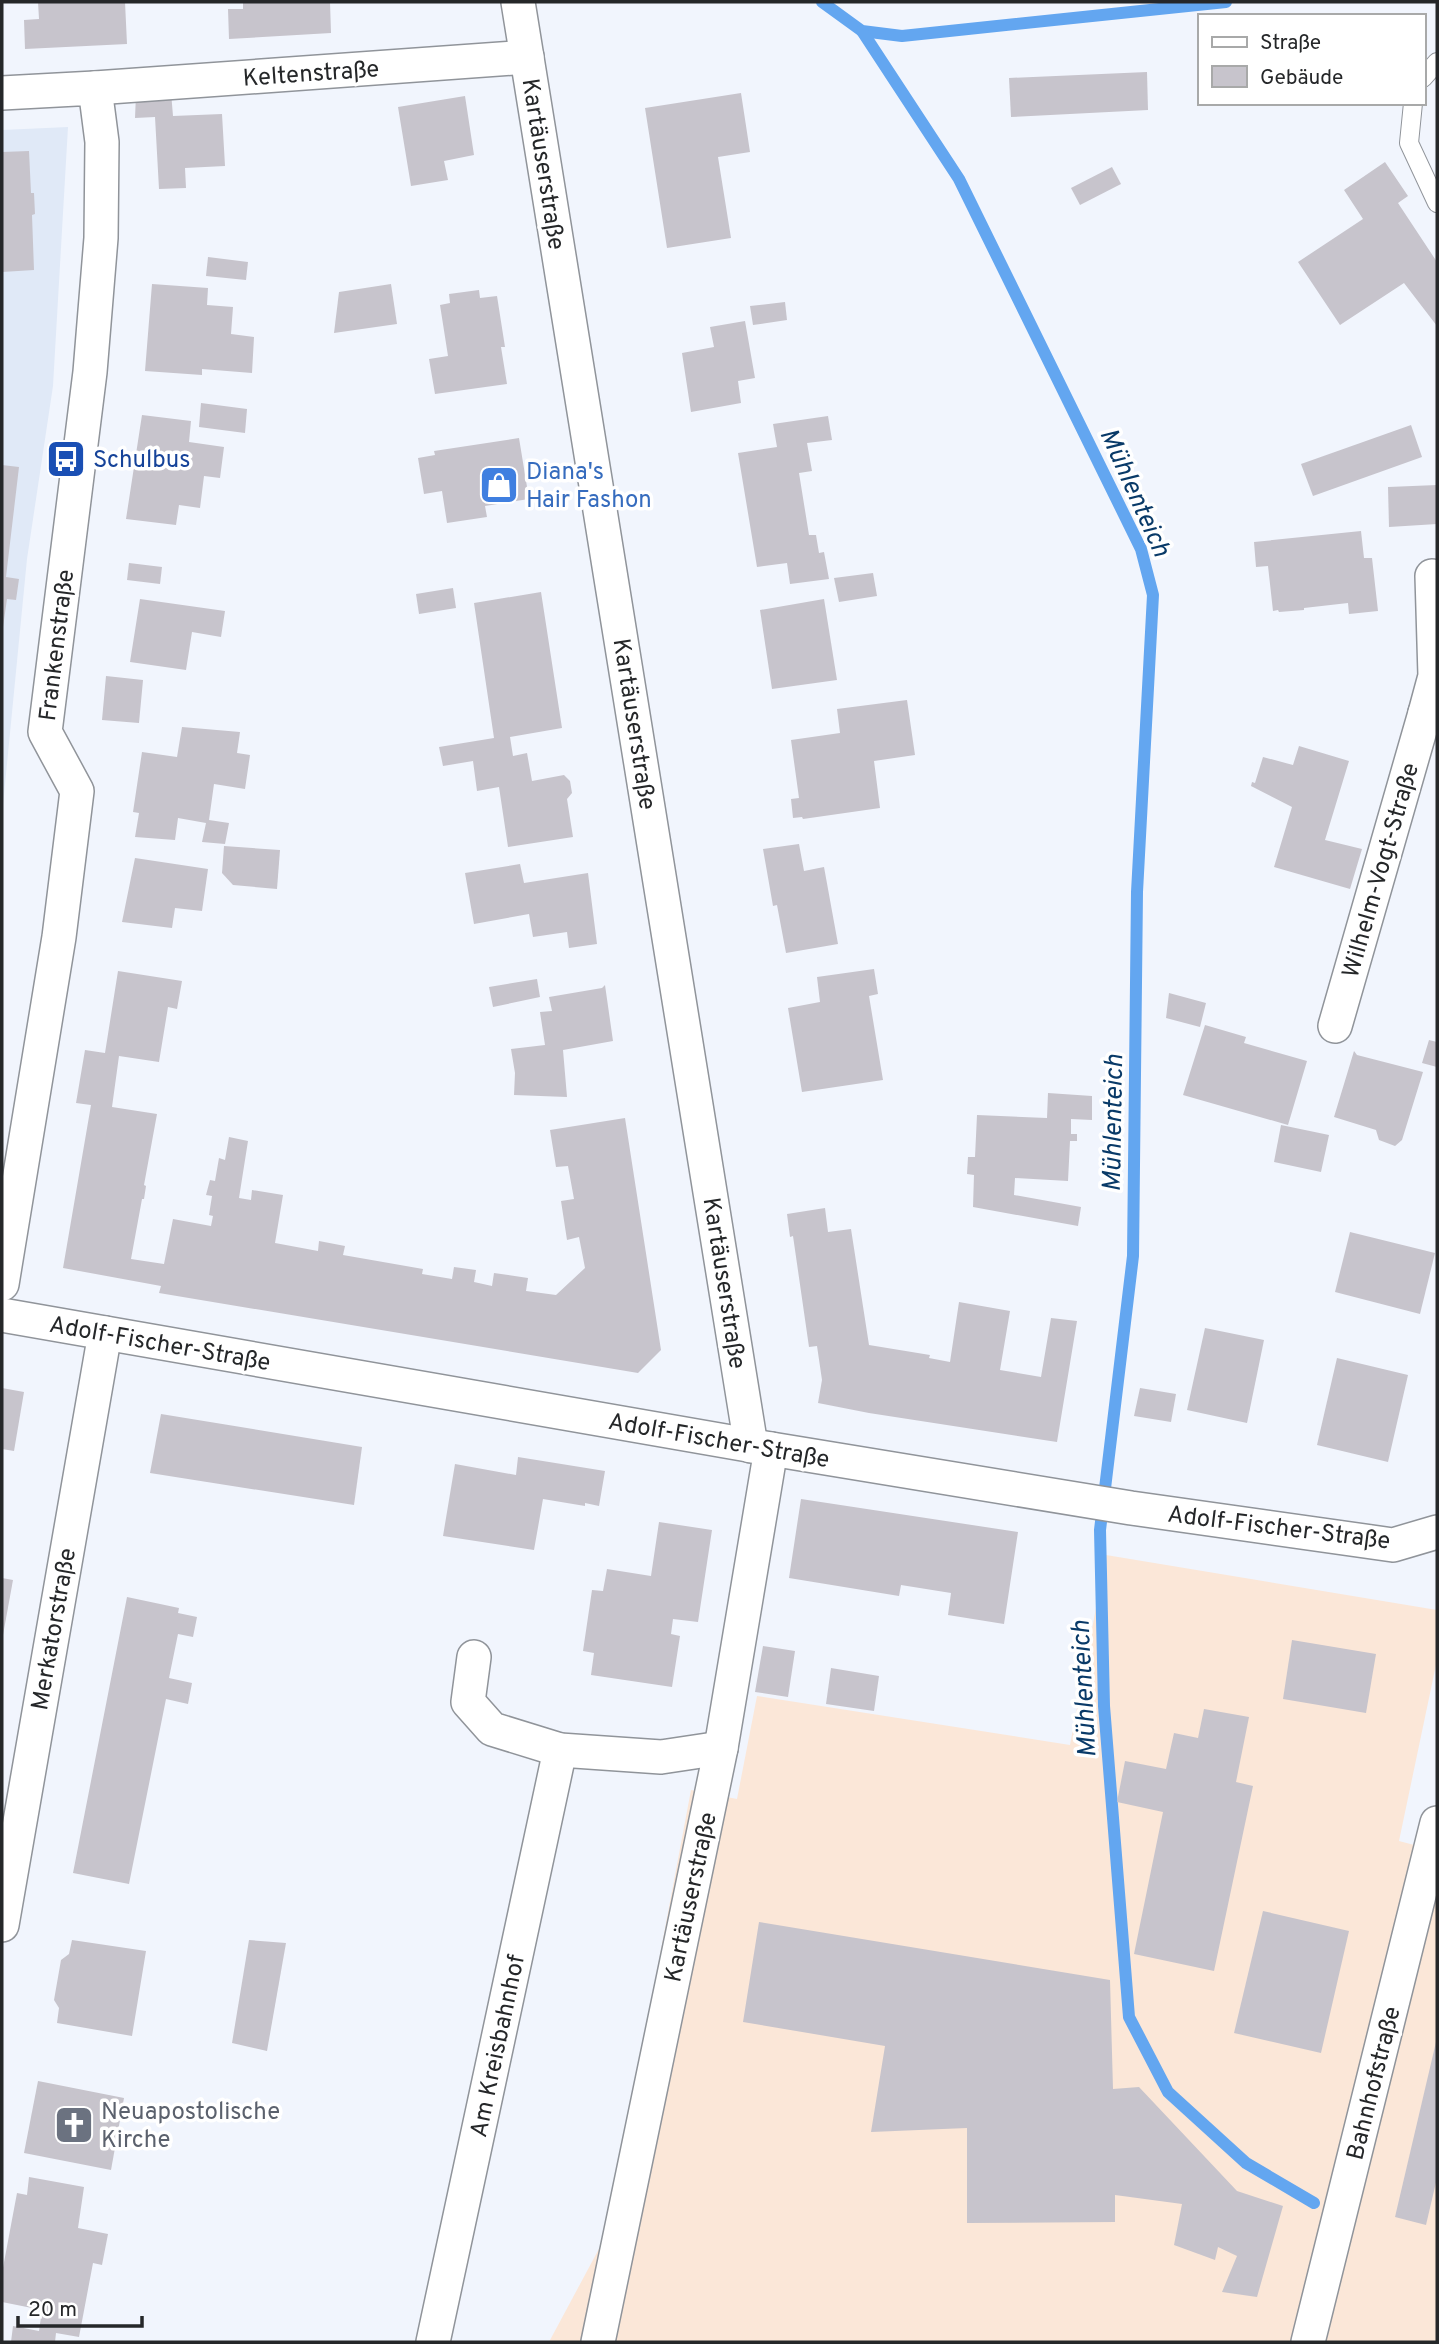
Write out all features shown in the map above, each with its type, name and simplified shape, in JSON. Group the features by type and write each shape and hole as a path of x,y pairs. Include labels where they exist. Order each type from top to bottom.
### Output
{"street":[{"name":"Kartäuserstraße","path":"518,2 761,1447 721,1748 598,2342"},
{"name":"Keltenstraße","path":"95,88 527,57"},
{"path":"2,93 95,88"},
{"name":"Frankenstraße","path":"2,1284 59,937 77,791 45,732 90,372 101,238 102,142 95,88"},
{"name":"Wilhelm-Vogt-Straße","path":"1335,1026 1431,715 1435,676 1432,576"},
{"name":"Adolf-Fischer-Straße","path":"2,1315 1070,1499 1393,1545 1437,1532"},
{"name":"Merkatorstraße","path":"2,1926 105,1333"},
{"path":"474,1657 468,1702 492,1729 560,1750 661,1757 721,1748"},
{"name":"Am Kreisbahnhof","path":"433,2342 560,1750"},
{"name":"Bahnhofstraße","path":"1308,2342 1437,1823"}],"lane":[{"path":"1425,76 1437,62"},
{"path":"1413,105 1409,143 1437,203"}],"shaded area":[{"path":"68,127 53,386 27,559 2,815 2,130"},
{"path":"1106,1555 1437,1610 1437,1660 1399,1841 1437,1851 1437,2342 549,2342 608,2232 691,1790 737,1799 757,1696 1070,1745"}],"building":[{"path":"38,2 125,2 127,44 25,49 24,20 39,19"},
{"path":"243,2 330,2 331,33 229,39 228,9 243,9"},
{"path":"1147,72 1148,110 1011,117 1009,78"},
{"path":"171,92 173,116 222,114 225,166 185,168 186,188 159,189 155,117 135,118 136,94"},
{"path":"741,93 750,152 718,157 731,238 667,248 645,108"},
{"path":"465,96 474,155 444,161 448,180 411,186 398,107"},
{"path":"29,151 35,214 32,215 34,270 2,272 2,152"},
{"path":"1385,162 1408,196 1398,203 1437,262 1437,326 1404,283 1340,325 1298,262 1363,219 1344,190"},
{"path":"1112,167 1121,184 1080,205 1071,188"},
{"path":"208,257 248,262 246,280 206,276"},
{"path":"152,284 208,288 207,305 233,307 231,334 254,337 252,373 202,369 202,375 145,371"},
{"path":"391,284 397,324 334,333 339,292"},
{"path":"479,290 480,298 497,296 505,347 501,347 507,384 435,394 429,359 448,356 440,305 450,303 449,294"},
{"path":"785,302 787,320 753,325 750,306"},
{"path":"745,321 755,378 738,381 741,403 691,412 682,353 714,347 710,327"},
{"path":"201,403 247,409 245,433 199,427"},
{"path":"142,415 191,421 189,442 224,447 220,478 204,476 200,508 179,505 176,525 126,519"},
{"path":"828,416 832,440 807,443 812,471 799,473 809,535 816,535 819,553 824,552 829,579 790,584 787,563 757,567 738,453 777,447 773,424"},
{"path":"1411,425 1422,457 1313,496 1301,464"},
{"path":"519,438 529,499 485,506 487,517 447,523 442,491 424,494 418,458 435,455 434,451"},
{"path":"2,465 19,467 6,577 19,579 16,600 7,599 3,627"},
{"path":"1437,485 1437,524 1389,527 1388,487"},
{"path":"1361,531 1364,558 1372,558 1378,611 1349,614 1348,603 1304,610 1273,611 1268,566 1256,567 1254,542"},
{"path":"129,563 162,567 160,584 127,580"},
{"path":"873,573 877,596 839,602 834,578"},
{"path":"453,588 456,608 419,614 416,594"},
{"path":"541,592 562,728 510,737 513,756 527,753 532,781 564,775 570,781 572,793 567,799 573,837 508,847 499,787 477,791 473,761 443,766 439,747 494,738 474,603"},
{"path":"140,599 225,611 221,637 192,632 186,670 130,662"},
{"path":"824,599 837,680 772,689 760,610"},
{"path":"106,676 143,680 139,723 102,720"},
{"path":"907,700 915,755 874,761 880,808 803,819 793,818 791,799 799,798 791,740 840,733 837,709"},
{"path":"182,727 240,732 237,753 250,755 245,789 214,784 209,820 229,823 225,844 202,842 206,823 178,818 175,840 135,837 139,813 133,812 142,752 177,757"},
{"path":"1299,746 1349,761 1325,840 1362,849 1350,889 1274,867 1292,807 1251,786 1252,782 1255,783 1263,757 1293,765"},
{"path":"799,844 804,871 824,867 838,944 786,953 777,905 773,906 763,849"},
{"path":"224,846 280,850 277,889 233,885 222,873"},
{"path":"135,858 208,869 202,911 175,908 172,928 122,922"},
{"path":"520,864 524,883 588,873 597,944 569,948 567,932 533,937 529,914 474,924 465,873"},
{"path":"874,969 878,994 869,996 883,1080 802,1092 788,1008 820,1002 817,977"},
{"path":"118,971 182,981 177,1009 168,1007 159,1062 119,1056 112,1107 157,1114 144,1185 144,1199 131,1259 164,1264 173,1219 211,1226 213,1216 209,1215 212,1196 206,1195 210,1180 215,1181 219,1158 225,1160 229,1137 248,1141 239,1198 251,1200 252,1190 283,1195 275,1243 318,1251 319,1241 345,1246 343,1255 423,1269 422,1274 452,1279 454,1267 476,1270 474,1282 492,1286 494,1273 528,1278 526,1291 556,1295 585,1268 579,1237 567,1240 561,1201 574,1199 568,1166 556,1167 550,1130 625,1118 661,1350 638,1373 159,1293 161,1286 63,1268 91,1105 76,1103 85,1050 105,1053"},
{"path":"537,979 540,997 493,1007 489,987"},
{"path":"605,985 613,1041 563,1050 567,1097 514,1095 515,1073 511,1049 545,1045 540,1012 552,1011 549,997 602,988"},
{"path":"1169,993 1206,1003 1200,1027 1166,1018"},
{"path":"1205,1025 1246,1037 1244,1043 1307,1061 1288,1125 1183,1095"},
{"path":"1429,1040 1437,1042 1437,1067 1422,1063"},
{"path":"1354,1051 1357,1055 1423,1072 1402,1140 1395,1146 1379,1140 1376,1130 1334,1117"},
{"path":"1048,1093 1092,1096 1092,1120 1071,1119 1071,1134 1077,1134 1077,1141 1070,1141 1068,1181 1015,1178 1014,1195 1081,1207 1078,1226 973,1207 974,1175 967,1174 968,1157 975,1157 977,1115 1047,1118"},
{"path":"1281,1125 1329,1135 1321,1172 1274,1162"},
{"path":"825,1208 828,1232 851,1229 869,1345 930,1355 929,1358 950,1362 959,1302 1010,1311 1000,1370 1041,1377 1051,1318 1077,1321 1057,1442 818,1403 822,1380 817,1346 809,1347 793,1236 790,1237 787,1214"},
{"path":"1350,1232 1435,1253 1420,1314 1335,1292"},
{"path":"1205,1328 1264,1340 1247,1423 1187,1410"},
{"path":"1337,1358 1408,1375 1388,1462 1317,1445"},
{"path":"2,1388 24,1392 14,1451 2,1449"},
{"path":"1140,1388 1176,1394 1171,1422 1134,1416"},
{"path":"161,1414 362,1447 354,1505 150,1473"},
{"path":"518,1457 605,1471 599,1506 543,1499 534,1550 443,1536 455,1464 516,1475"},
{"path":"801,1499 1018,1532 1004,1624 948,1615 951,1593 901,1585 899,1596 789,1578"},
{"path":"659,1522 712,1530 698,1622 673,1619 671,1634 680,1636 672,1687 591,1675 594,1653 583,1651 592,1590 603,1591 607,1569 651,1576"},
{"path":"2,1578 13,1580 3,1635 2,1635"},
{"path":"127,1597 179,1608 178,1613 197,1617 193,1637 178,1634 169,1678 192,1683 188,1704 166,1699 129,1884 73,1873"},
{"path":"1292,1640 1376,1654 1366,1713 1283,1699"},
{"path":"763,1646 795,1651 788,1697 755,1692"},
{"path":"831,1668 879,1676 874,1711 826,1704"},
{"path":"1204,1709 1249,1717 1236,1782 1253,1786 1214,1971 1134,1954 1163,1812 1117,1802 1125,1761 1166,1769 1174,1733 1198,1738"},
{"path":"1263,1911 1349,1931 1321,2053 1234,2033"},
{"path":"759,1922 1110,1980 1113,2089 1139,2087 1237,2191 1283,2206 1257,2297 1222,2292 1237,2256 1218,2247 1215,2260 1174,2245 1182,2204 1115,2195 1115,2222 967,2223 967,2128 871,2132 885,2046 743,2022"},
{"path":"72,1940 146,1951 132,2036 57,2023 59,2008 54,2000 61,1960 69,1954"},
{"path":"249,1940 286,1943 267,2051 232,2043"},
{"path":"1436,2042 1437,2178 1426,2225 1395,2217"},
{"name":"Neuapostolische Kirche","path":"38,2081 124,2098 111,2170 24,2153"},
{"path":"29,2177 84,2187 78,2228 108,2234 102,2265 93,2263 79,2337 56,2333 55,2342 11,2342 13,2326 39,2331 42,2310 2,2302 2,2273 17,2193 27,2195"}],"waterway":[{"path":"822,2 862,31 902,36 1226,2"},
{"name":"Mühlenteich","path":"862,31 959,179 1141,549 1153,595 1137,892 1133,1256 1100,1530 1104,1706 1129,2017 1168,2092 1246,2163 1314,2203"}],"place":[{"name":"Schulbus","path":"66,459"},
{"name":"Diana's Hair Fashon","path":"499,485"},
{"name":"Neuapostolische Kirche","path":"74,2125"}]}
